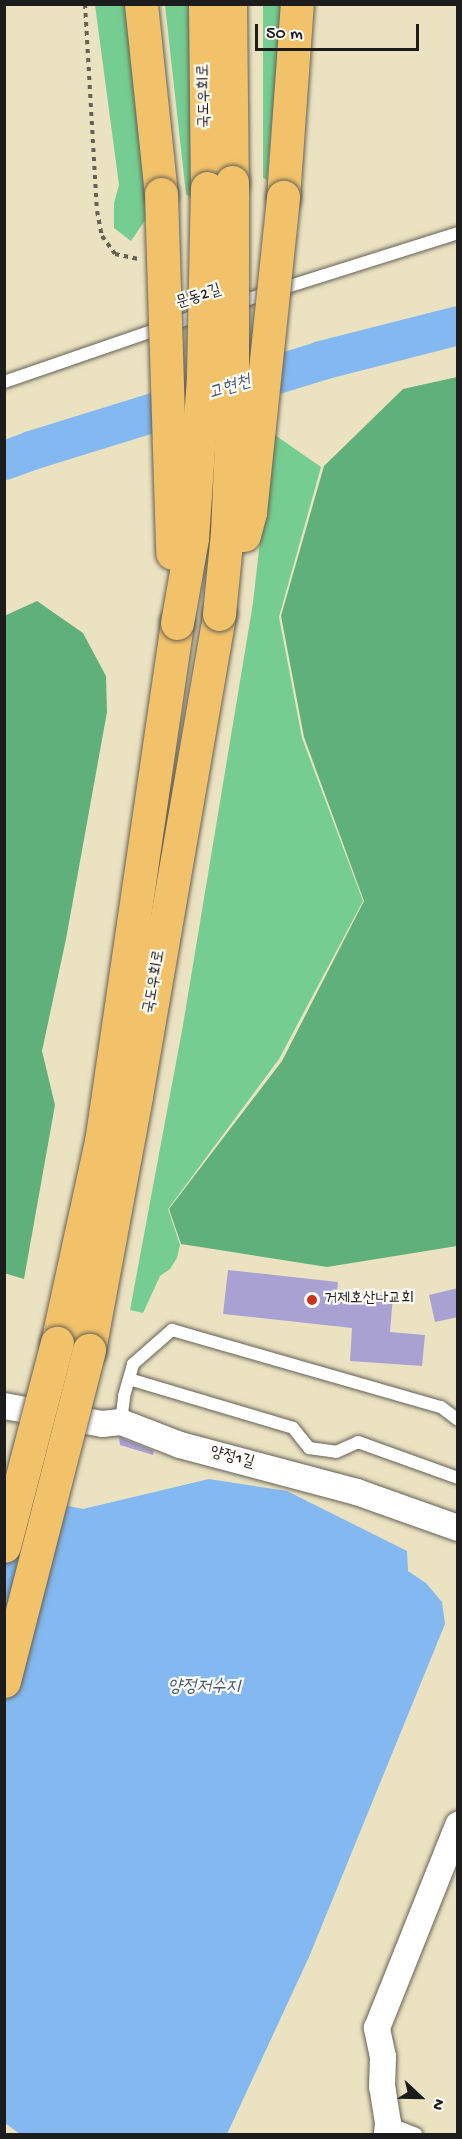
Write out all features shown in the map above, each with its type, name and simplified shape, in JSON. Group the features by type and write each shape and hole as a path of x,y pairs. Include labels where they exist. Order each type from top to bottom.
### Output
{"highway":[{"path":"141,4 161,194 172,555 177,623"},
{"name":"국도우회로","path":"205,4 219,185"},
{"name":"국도우회로","path":"219,185 230,4"},
{"path":"219,614 250,512 283,197 297,4"},
{"path":"177,623 192,538 219,185"},
{"path":"219,185 232,420 227,531 219,614"},
{"name":"국도우회로","path":"4,1681 89,1350 136,1096 219,614"},
{"name":"국도우회로","path":"4,1546 57,1343 101,1142 177,623"}],"street":[{"name":"양정1길","path":"4,1406 102,1424 121,1422 180,1445 357,1492 458,1528"},
{"path":"388,2129 382,2087 383,2057 377,2028 458,1825"}],"lane":[{"name":"문동2길","path":"4,382 293,284 406,251 458,233"},
{"path":"121,1422 133,1364 172,1330 441,1407 458,1420"},
{"path":"129,1379 293,1428 309,1448 336,1452 358,1442 458,1478"},
{"path":"388,2129 416,2134"}],"green space":[{"path":"95,5 134,5 150,213 131,241 114,228 114,203 119,185"},
{"path":"165,5 195,5 193,200 186,194"},
{"path":"263,5 282,5 267,180 263,178"},
{"path":"457,377 457,1246 327,1267 181,1244 169,1209 282,1061 364,901 304,737 281,616 324,466 403,389"},
{"path":"272,433 321,467 279,617 302,738 363,901 279,1059 168,1209 180,1245 177,1258 170,1269 160,1276 143,1313 130,1310 183,1025 253,603"},
{"path":"37,601 83,633 106,676 107,712 66,939 42,1051 55,1105 24,1279 4,1273 4,616"}],"water":[{"name":"양정저수지","path":"209,1479 287,1491 407,1551 408,1571 426,1583 442,1602 445,1624 309,1957 227,2134 20,2134 5,2123 5,1493 83,1509"}],"building":[{"path":"228,1270 338,1282 337,1292 393,1296 390,1332 425,1335 422,1366 350,1361 352,1328 223,1314"},
{"path":"458,1288 458,1317 435,1322 429,1295"},
{"path":"119,1437 154,1451 153,1455 120,1445"}],"waterway":[{"name":"고현천","path":"4,460 321,360 458,325"}],"place":[{"name":"거제호산나교회","path":"312,1300"}]}
